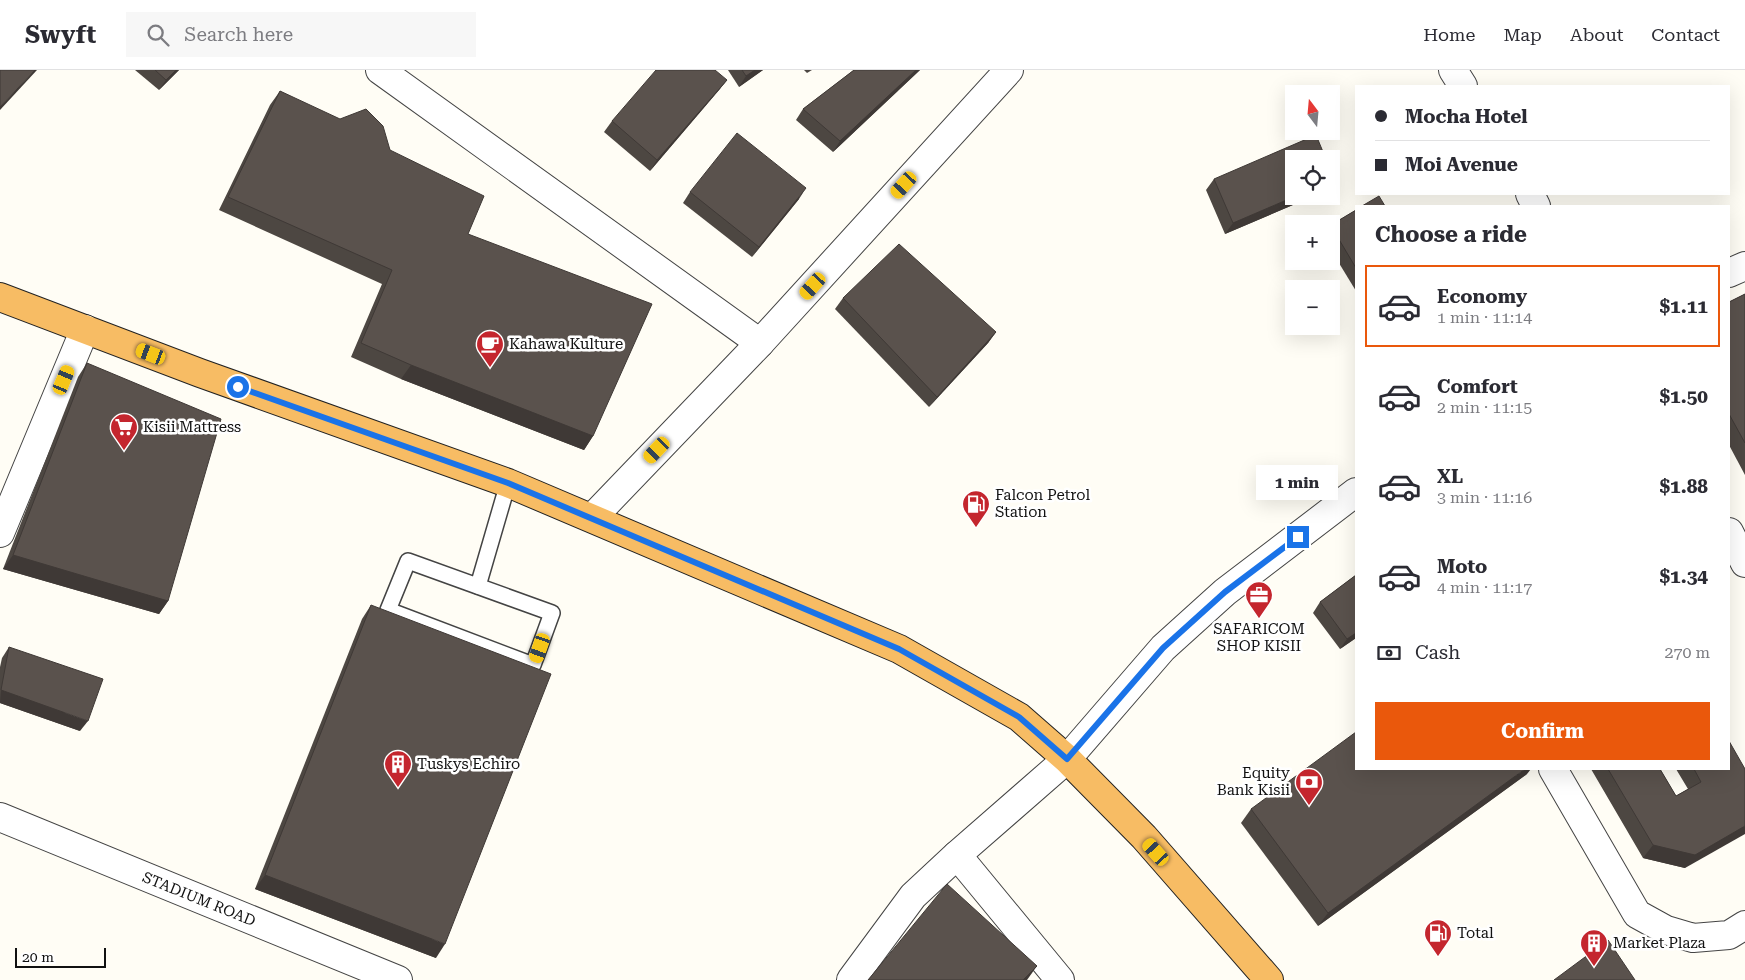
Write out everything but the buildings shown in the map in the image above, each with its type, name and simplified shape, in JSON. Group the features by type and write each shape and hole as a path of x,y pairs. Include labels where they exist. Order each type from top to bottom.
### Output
{"highway":[{"path":"0,297 265,397 508,483 592,517 899,649 1019,717 1067,759 1144,837 1269,980"}],"street":[{"path":"380,70 760,343"},
{"path":"592,517 760,343 1009,70"},
{"path":"1453,70 1462,85"},
{"path":"1730,273 1745,266"},
{"path":"0,533 85,329"},
{"path":"851,980 913,896 1067,759 1163,648 1225,592 1355,493"},
{"path":"1730,534 1745,563"},
{"path":"1554,770 1637,914 1666,930 1693,938 1729,935 1745,926"},
{"name":"STADIUM ROAD","path":"0,817 398,980"},
{"path":"957,855 1060,980"}],"lane":[{"path":"478,586 508,483"},
{"path":"408,560 478,586 552,613 533,665 388,610 408,560"}],"place":[{"name":"Kahawa Kulture","path":"490,368"},
{"name":"Kisii Mattress","path":"124,451"},
{"name":"Falcon Petrol Station","path":"976,528"},
{"name":"SAFARICOM SHOP KISII","path":"1259,619"},
{"name":"Tuskys Echiro","path":"398,788"},
{"name":"Equity Bank Kisii","path":"1309,806"},
{"name":"Total","path":"1438,957"},
{"name":"Market Plaza","path":"1594,967"}],"route":[{"path":"238,387 508,483 899,649 1019,717 1067,759 1163,648 1225,592 1298,537"}]}
